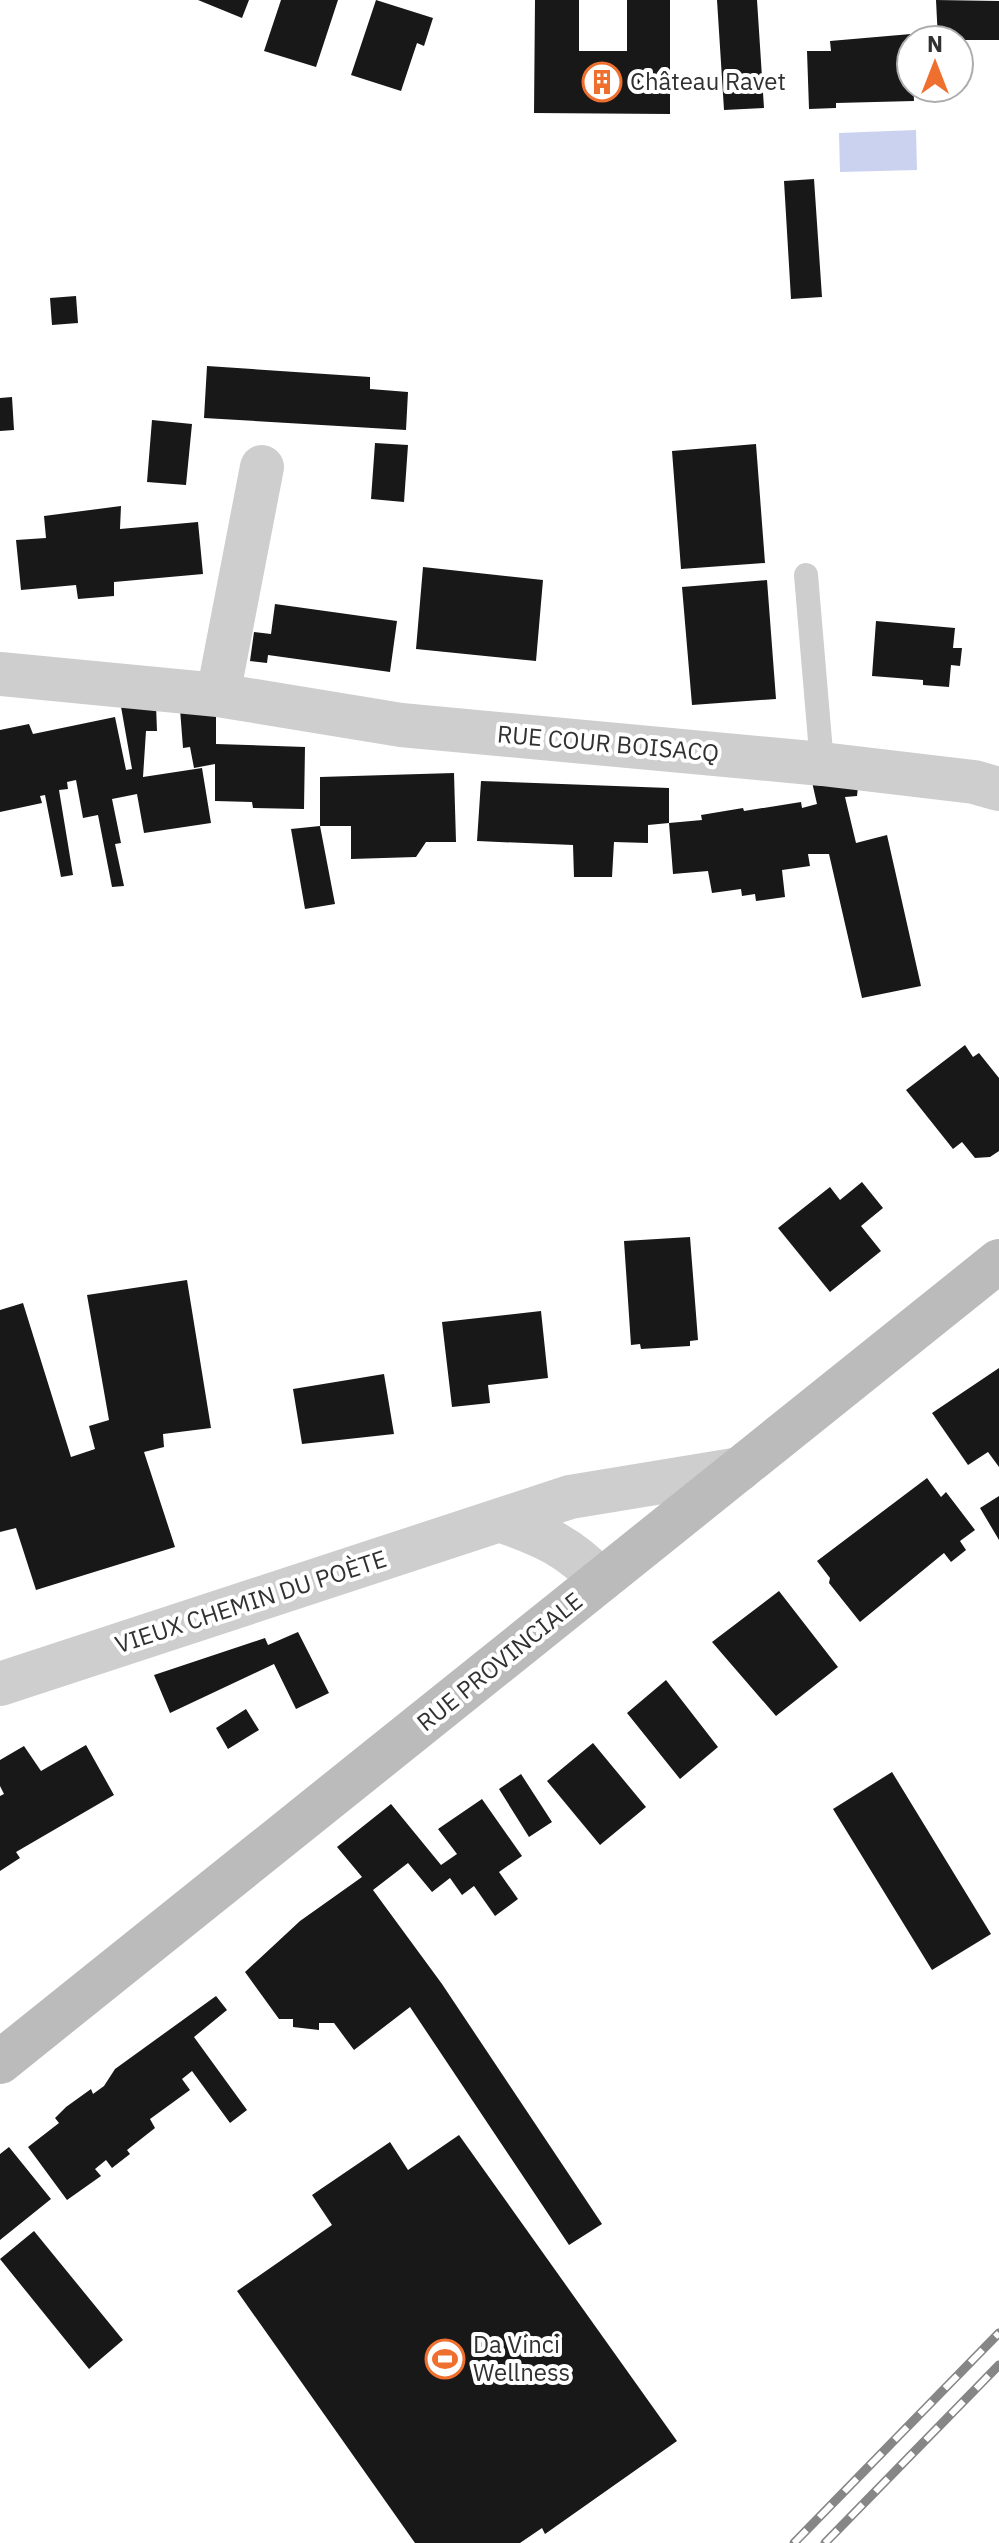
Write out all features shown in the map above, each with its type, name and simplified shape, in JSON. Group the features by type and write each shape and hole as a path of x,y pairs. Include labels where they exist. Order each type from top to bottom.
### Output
{"main road":[{"name":"RUE PROVINCIALE","path":"0,2062 999,1261"}],"street":[{"path":"218,695 262,467"},
{"name":"RUE COUR BOISACQ","path":"0,674 218,695 401,725 822,764 974,782 999,789"},
{"path":"502,1521 570,1497 740,1469"},
{"path":"502,1521 544,1535 574,1552 601,1580"},
{"name":"VIEUX CHEMIN DU POÈTE","path":"0,1684 502,1521"}],"lane":[{"path":"806,575 822,764"}],"water":[{"path":"916,130 917,170 840,172 839,133"}],"building":[{"path":"198,0 249,0 242,18"},
{"path":"281,0 338,0 316,67 264,51"},
{"path":"376,0 433,18 424,46 417,43 401,91 351,75"},
{"name":"Château Ravet","path":"535,0 579,0 579,51 627,51 627,0 670,0 670,114 534,113"},
{"path":"717,0 757,0 764,108 724,110"},
{"path":"936,0 999,1 999,40 975,40 975,24 937,24"},
{"path":"895,35 895,101 836,103 836,108 809,109 807,51 831,51 830,41"},
{"path":"814,179 822,297 791,299 784,181"},
{"path":"76,296 78,323 52,325 50,298"},
{"path":"207,366 370,377 370,389 408,392 406,430 204,418"},
{"path":"12,397 14,430 0,431 0,398"},
{"path":"152,420 192,424 186,485 147,482"},
{"path":"375,443 408,445 404,502 371,499"},
{"path":"756,444 765,563 681,569 672,451"},
{"path":"121,506 120,529 198,522 203,574 114,582 114,596 78,599 76,585 21,590 16,540 46,538 44,516"},
{"path":"423,567 543,580 536,661 416,649"},
{"path":"767,580 776,699 692,705 682,587"},
{"path":"275,604 397,621 390,672 268,655 267,663 250,661 254,632 271,634"},
{"path":"876,621 955,628 953,648 962,648 960,666 951,665 949,687 923,685 923,680 872,676"},
{"path":"120,701 156,705 157,731 146,731 143,777 202,768 211,823 144,833 137,794 112,799 121,843 115,844 124,886 112,887 98,815 83,818 76,780 67,782 68,789 59,790 73,875 61,877 45,795 40,796 42,803 0,812 0,730 29,724 33,734 115,717 126,770 132,769"},
{"path":"180,709 216,715 216,744 305,747 304,809 253,808 252,802 215,801 215,764 194,768 190,747 183,748"},
{"path":"454,773 456,842 426,842 416,857 351,859 351,826 320,826 320,777"},
{"path":"481,781 669,788 669,823 648,825 648,843 614,842 612,877 574,877 573,845 477,841"},
{"path":"812,782 858,787 857,796 845,797 856,843 887,835 921,986 862,998 829,854 808,854 810,866 782,870 785,897 756,901 755,894 742,896 741,889 712,893 708,871 673,874 669,823 702,820 701,815 743,808 744,811 801,802 802,808 817,804"},
{"path":"320,826 335,904 305,909 291,829"},
{"path":"965,1045 973,1057 979,1053 999,1078 999,1151 990,1157 975,1158 962,1142 953,1149 906,1090"},
{"path":"862,1182 883,1208 861,1226 881,1251 830,1292 778,1228 830,1187 840,1200"},
{"path":"690,1237 698,1340 690,1341 690,1346 641,1349 640,1344 631,1345 624,1241"},
{"path":"187,1280 211,1428 163,1434 164,1447 144,1452 175,1547 36,1590 16,1528 0,1532 0,1310 23,1303 71,1457 95,1449 89,1426 109,1420 87,1295"},
{"path":"541,1311 548,1378 488,1385 490,1403 452,1407 442,1322"},
{"path":"999,1368 999,1467 988,1452 968,1465 932,1413"},
{"path":"384,1374 394,1434 302,1444 293,1389"},
{"path":"927,1478 941,1497 946,1492 975,1530 960,1541 966,1550 951,1562 944,1553 860,1622 829,1583 830,1578 817,1561"},
{"path":"999,1496 999,1540 980,1508"},
{"path":"779,1591 838,1667 776,1716 712,1642"},
{"path":"298,1632 329,1693 296,1709 274,1664 170,1713 154,1675 265,1638 268,1645"},
{"path":"666,1680 718,1747 680,1779 627,1713"},
{"path":"246,1709 259,1730 228,1749 216,1728"},
{"path":"593,1743 646,1807 600,1845 547,1781"},
{"path":"86,1745 114,1795 16,1852 20,1858 0,1871 0,1796 4,1794 0,1786 0,1760 24,1746 41,1771"},
{"path":"892,1772 991,1934 932,1970 833,1809"},
{"path":"521,1774 552,1822 529,1837 499,1789"},
{"path":"482,1799 522,1856 499,1872 518,1899 495,1916 474,1886 462,1895 450,1878 432,1892 408,1863 373,1890 442,1984 602,2224 569,2245 410,2007 354,2050 334,2023 319,2023 319,2030 293,2027 293,2019 279,2019 245,1972 300,1921 362,1877 337,1847 391,1804 441,1865 457,1854 438,1829"},
{"path":"216,1996 227,2010 194,2037 247,2110 230,2123 192,2071 182,2079 190,2090 150,2119 155,2128 127,2150 130,2154 112,2168 106,2160 95,2169 101,2176 67,2200 28,2147 59,2123 55,2118 66,2107 91,2089 93,2094 104,2086 115,2069"},
{"path":"459,2135 677,2441 545,2534 542,2528 520,2543 415,2543 237,2291 332,2225 312,2195 390,2142 408,2170"},
{"path":"9,2147 51,2199 0,2240 0,2154"},
{"path":"34,2231 123,2340 89,2369 0,2259"}],"railway":[{"path":"794,2543 999,2333"},
{"path":"825,2543 999,2365"}],"place":[{"name":"Château Ravet","path":"602,82"},
{"name":"Da Vinci Wellness","path":"445,2359"}]}
